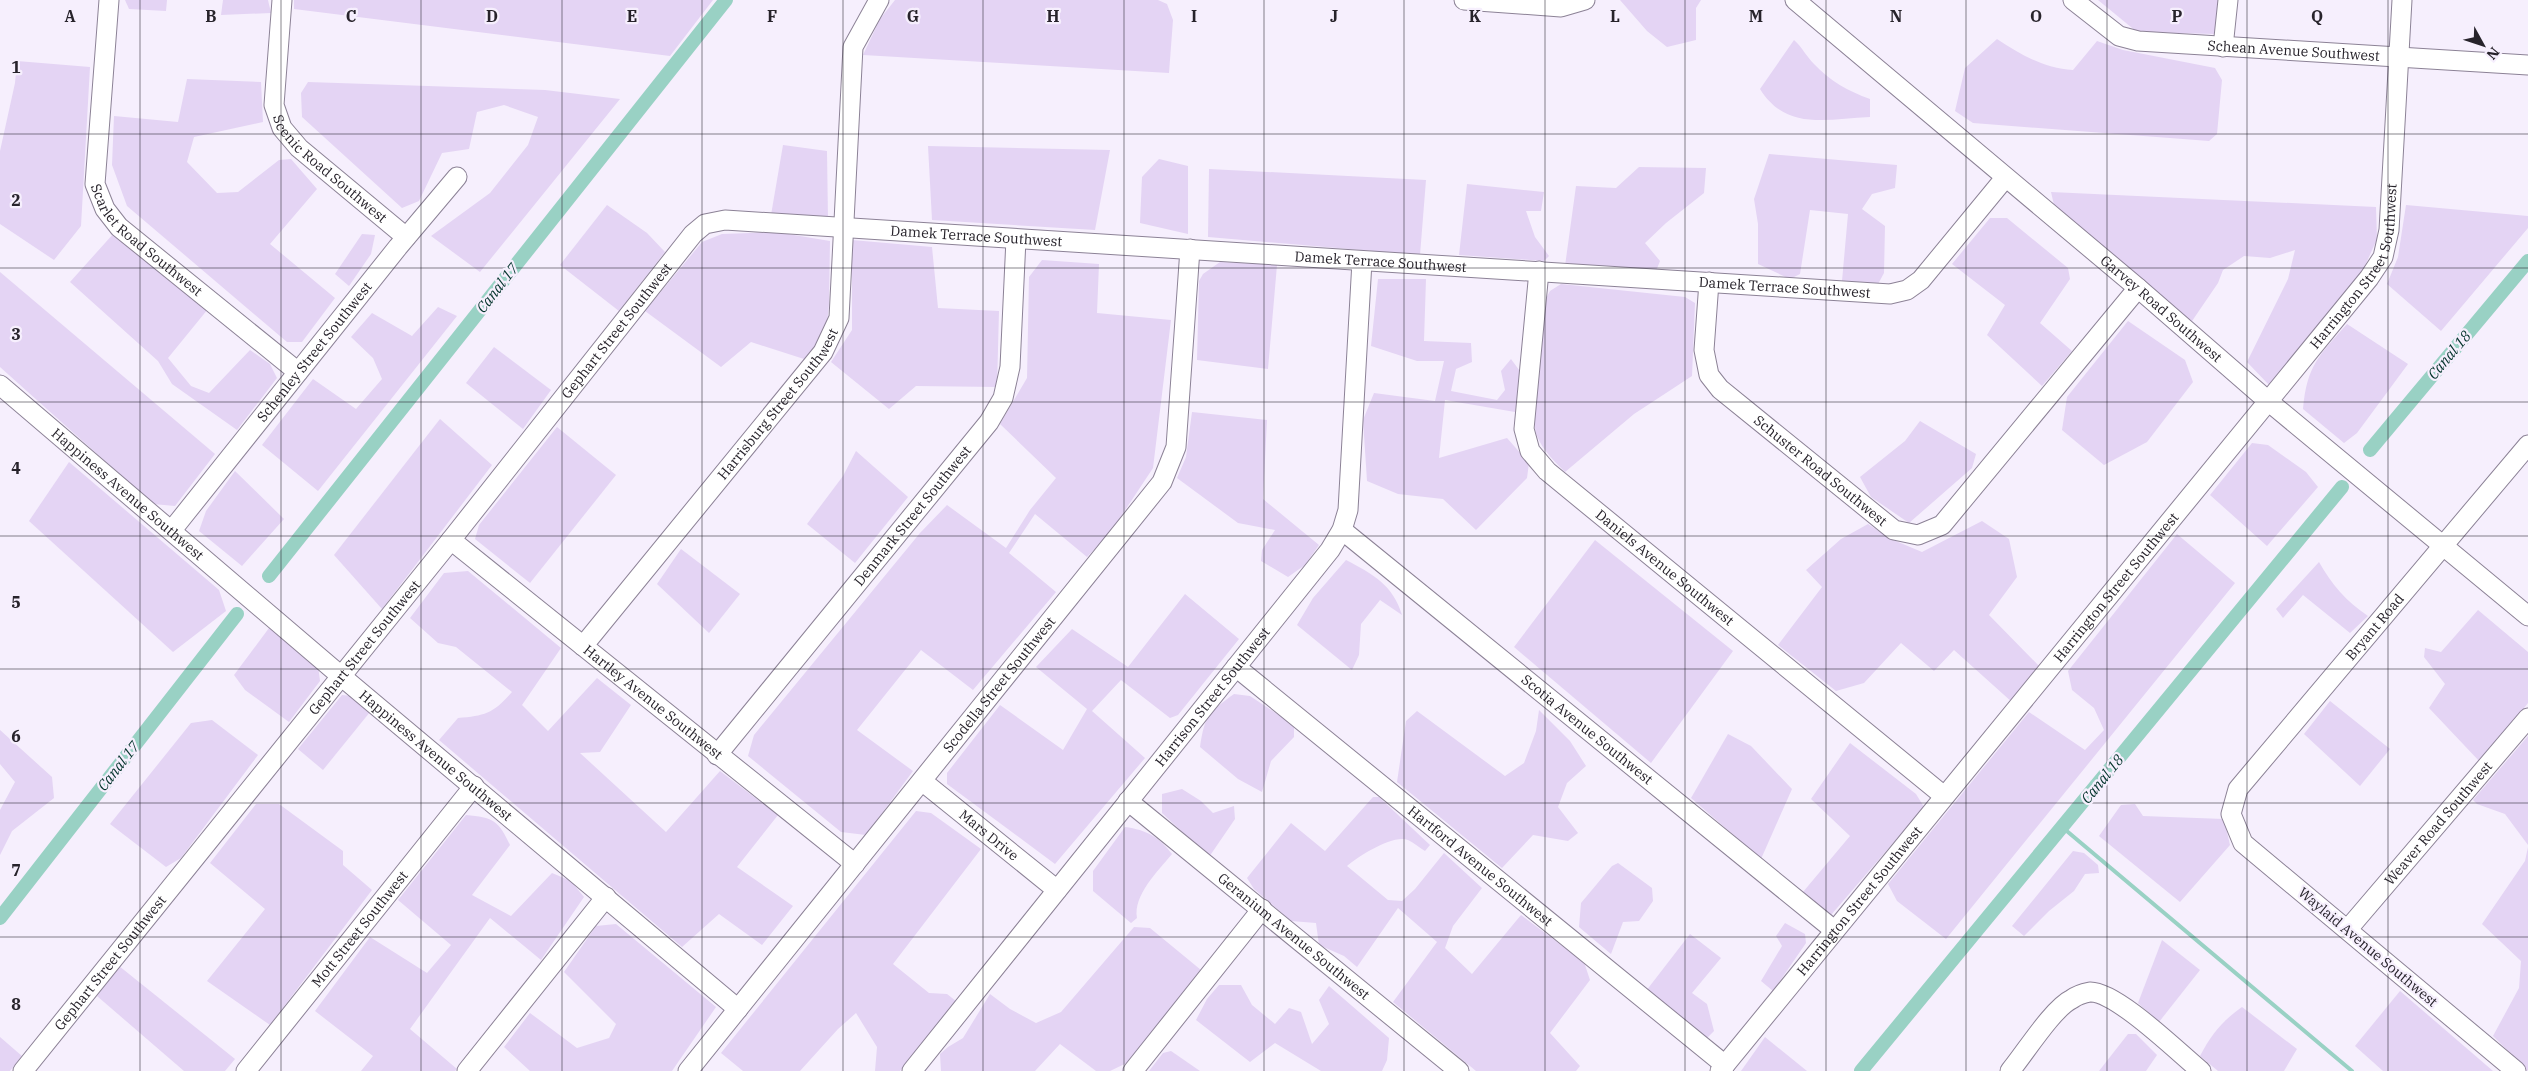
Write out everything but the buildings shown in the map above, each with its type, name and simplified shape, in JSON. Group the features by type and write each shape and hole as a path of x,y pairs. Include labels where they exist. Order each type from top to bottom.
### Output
{"street":[{"name":"Scarlet Road Southwest","path":"109,0 95,184 105,210 118,227 298,372"},
{"name":"Scenic Road Southwest","path":"282,0 274,105 282,128 299,148 406,237"},
{"name":"Harrisburg Street Southwest","path":"583,646 823,352 839,318 842,228 853,47 879,0"},
{"path":"1464,0 1561,6 1585,0"},
{"name":"Garvey Road Southwest","path":"1794,0 2138,288 2268,401 2528,616"},
{"name":"Schean Avenue Southwest","path":"2073,0 2119,36 2138,41 2528,65"},
{"path":"2223,47 2228,0"},
{"name":"Harrington Street Southwest","path":"1723,1068 2369,278 2383,256 2389,230 2402,0"},
{"name":"Schenley Street Southwest","path":"172,530 406,237 457,177"},
{"name":"Damek Terrace Southwest","path":"705,224 725,220 1890,294 1907,290 1921,280 2005,178"},
{"name":"Gephart Street Southwest","path":"23,1071 451,540 693,234 705,224"},
{"name":"Denmark Street Southwest","path":"717,755 989,422 1004,398 1010,367 1016,239"},
{"name":"Scodella Street Southwest","path":"688,1071 1162,482 1176,447 1190,249"},
{"name":"Harrison Street Southwest","path":"912,1071 1330,550 1342,530 1348,510 1362,261"},
{"name":"Daniels Avenue Southwest","path":"1539,271 1524,429 1530,452 1547,471 1944,796"},
{"name":"Schuster Road Southwest","path":"1708,282 1704,350 1709,375 1720,389 1894,530 1918,535 1942,525 2138,288"},
{"name":"Happiness Avenue Southwest","path":"0,385 341,676 738,1009"},
{"name":"Bryant Road","path":"2231,814 2238,789 2445,546 2528,445"},
{"name":"Scotia Avenue Southwest","path":"1342,530 1834,930"},
{"name":"Hartley Avenue Southwest","path":"451,540 717,755 856,864"},
{"name":"Hartford Avenue Southwest","path":"1236,666 1723,1068"},
{"name":"Weaver Road Southwest","path":"2348,930 2528,718"},
{"name":"Mars Drive","path":"922,781 1057,890"},
{"name":"Mott Street Southwest","path":"246,1071 474,786"},
{"name":"Geranium Avenue Southwest","path":"1128,801 1459,1071"},
{"name":"Waylaid Avenue Southwest","path":"2231,814 2243,843 2516,1071"},
{"path":"468,1071 606,897"},
{"path":"1133,1071 1262,909"},
{"path":"2010,1071 2058,1011 2071,999 2090,992 2111,999 2129,1010 2201,1071"}],"shaded area":[{"path":"125,0 167,0 166,11 129,9"},
{"path":"223,0 268,0 271,13 221,15"},
{"path":"294,0 713,0 670,56 294,9"},
{"path":"895,0 1158,0 1167,4 1173,20 1169,73 863,55 880,19"},
{"path":"1620,0 1701,0 1696,8 1696,40 1667,47 1647,31"},
{"path":"2098,0 2218,0 2215,34 2137,32"},
{"path":"1997,39 2033,60 2062,69 2073,70 2097,41 2123,50 2215,68 2222,80 2217,134 2209,141 1973,123 1955,111 1965,68"},
{"path":"1794,40 1826,76 1854,93 1870,99 1870,117 1809,120 1795,117 1782,111 1770,102 1760,89"},
{"path":"17,61 90,67 81,226 54,260 0,224 0,151 15,83"},
{"path":"187,79 261,82 263,122 194,137 187,162 217,193 238,192 279,160 291,159 317,189 270,244 335,298 302,342 287,342 127,206 112,165 114,116 178,122"},
{"path":"308,82 545,90 620,99 480,272 431,236 490,193 528,145 538,117 504,105 477,112 469,149 442,153 419,201 402,208 302,117 301,93"},
{"path":"783,145 827,151 828,220 771,215"},
{"path":"928,146 1110,150 1095,230 932,220"},
{"path":"1769,154 1897,165 1895,188 1872,194 1862,209 1885,226 1884,273 1877,286 1842,281 1848,214 1810,210 1800,274 1790,279 1758,264 1758,224 1754,199"},
{"path":"1159,159 1188,166 1188,234 1140,223 1142,177"},
{"path":"1639,167 1706,168 1704,193 1666,223 1645,243 1660,261 1656,271 1565,266 1576,186 1616,188"},
{"path":"1209,169 1426,180 1420,255 1208,237"},
{"path":"1467,184 1544,192 1541,211 1526,211 1535,237 1549,256 1544,261 1459,255"},
{"path":"2051,192 2376,207 2377,239 2360,277 2269,385 2247,362 2288,279 2295,250 2270,258 2244,256 2223,270 2218,283 2190,324 2054,205"},
{"path":"607,205 647,233 665,252 619,311 560,265"},
{"path":"2406,205 2528,216 2528,228 2441,331 2387,284 2398,257"},
{"path":"1990,218 2007,218 2068,268 2070,279 2040,323 2072,351 2042,386 1987,335 2005,305 1952,264"},
{"path":"776,232 830,241 829,304 826,334 804,359 751,342 721,367 645,311 702,242 722,234"},
{"path":"114,233 208,309 168,358 191,386 209,393 250,350 270,364 277,378 237,430 172,384 158,361 70,282"},
{"path":"362,234 375,235 371,254 349,286 335,274"},
{"path":"852,240 932,247 938,308 999,311 997,387 916,386 889,409 831,362 852,330"},
{"path":"1042,260 1099,264 1097,313 1171,320 1153,468 1110,533 1087,557 1035,514 1009,553 1056,592 973,690 921,650 857,730 913,771 866,835 841,832 748,756 754,735 920,533 947,505 1006,548 1030,510 1056,478 1000,424 1027,378 1029,277"},
{"path":"1220,262 1277,265 1268,369 1197,360 1199,281 1203,274"},
{"path":"0,272 215,454 175,506 153,504 0,367"},
{"path":"1378,279 1426,279 1424,341 1471,343 1472,362 1456,369 1451,391 1497,400 1505,390 1501,371 1511,359 1522,374 1515,412 1445,400 1439,458 1507,438 1529,463 1527,478 1476,530 1443,499 1398,494 1367,481 1363,420 1374,393 1435,401 1444,361 1417,361 1371,346"},
{"path":"1561,284 1685,297 1695,303 1692,376 1634,414 1565,472 1539,441 1534,409 1542,306 1550,291"},
{"path":"438,307 457,316 318,491 262,445 313,379 356,409 382,379 373,358 351,337 372,313 412,336"},
{"path":"2128,321 2185,360 2193,382 2147,442 2104,465 2062,430 2067,397"},
{"path":"2347,324 2408,364 2357,433 2344,443 2303,409 2311,371 2322,353"},
{"path":"494,347 551,390 523,429 466,383"},
{"path":"1192,412 1267,420 1263,499 1319,545 1305,565 1288,577 1261,561 1262,550 1275,530 1238,523 1177,478 1186,457"},
{"path":"440,419 492,465 382,609 334,555"},
{"path":"1920,421 1976,454 1972,468 1909,523 1871,497 1860,477 1905,441"},
{"path":"557,427 616,475 530,583 475,539 479,525"},
{"path":"2252,443 2268,445 2306,472 2318,487 2267,546 2210,495"},
{"path":"856,451 908,497 855,563 807,524 843,476"},
{"path":"69,462 219,590 226,611 173,652 29,521"},
{"path":"235,471 284,519 242,566 199,531 206,511"},
{"path":"1982,521 2009,539 2017,577 1989,615 2040,667 2013,703 1954,650 1934,671 1901,643 1864,683 1836,691 1778,645 1822,587 1806,570 1841,539 1868,524 1891,539 1922,552"},
{"path":"2177,534 2235,583 1946,939 1897,901 1888,884 2029,712 2085,750 2104,730 2094,708 2072,690 2068,671"},
{"path":"1595,540 1733,651 1651,763 1514,647"},
{"path":"681,549 740,594 709,633 657,584"},
{"path":"1346,560 1365,570 1381,582 1393,596 1402,615 1380,600 1361,624 1359,655 1352,670 1297,625 1313,598"},
{"path":"2319,562 2340,592 2368,616 2350,633 2303,595 2283,618 2276,609"},
{"path":"468,571 561,648 522,705 548,731 597,678 631,705 600,752 580,753 666,832 720,771 778,815 737,867 793,906 762,945 719,914 682,947 439,740 458,718 488,712 500,705 512,692 456,647 438,643 410,618 444,573"},
{"path":"1185,594 1239,639 1178,715 1170,718 1121,680 1092,711 1145,758 1055,864 947,784 947,773 1000,705 1063,750 1087,709 1036,667 1072,629 1128,667"},
{"path":"2478,610 2528,652 2528,703 2481,763 2429,708 2445,684 2424,657 2425,648 2441,652"},
{"path":"269,628 318,666 320,681 289,722 245,690 234,675"},
{"path":"1234,694 1250,696 1294,725 1294,737 1271,761 1262,792 1238,779 1200,747 1209,716 1218,706"},
{"path":"342,695 352,696 370,712 323,770 298,749"},
{"path":"2330,701 2390,749 2360,786 2304,734"},
{"path":"1539,710 1570,741 1586,766 1567,783 1558,807 1578,833 1568,841 1533,835 1502,868 1397,782 1406,721 1417,711 1505,776 1524,763 1536,731"},
{"path":"212,720 258,755 181,858 166,867 110,824 191,723"},
{"path":"0,730 52,777 54,798 12,831 0,855 0,810 15,782 0,764"},
{"path":"1728,734 1751,746 1792,789 1761,859 1691,798"},
{"path":"2528,736 2528,845 2505,814 2477,804 2473,800"},
{"path":"1850,743 1916,794 1924,807 1831,915 1803,892 1850,836 1811,799"},
{"path":"1182,789 1201,801 1213,813 1234,806 1235,819 1209,857 1162,813 1162,794"},
{"path":"1373,797 1379,797 1430,845 1425,851 1408,840 1394,840 1368,852 1347,866 1388,900 1402,901 1415,889 1444,853 1482,888 1453,926 1445,948 1472,974 1521,915 1584,962 1590,980 1550,1033 1580,1066 1576,1071 1476,1071 1393,1002 1437,942 1398,908 1357,967 1344,956 1319,945 1316,923 1291,921 1254,889 1247,878 1291,823 1325,851"},
{"path":"256,804 279,804 343,851 343,865 372,890 270,1025 207,981 265,909 210,863"},
{"path":"2135,804 2143,816 2224,819 2230,845 2180,902 2099,836 2121,805"},
{"path":"916,811 931,813 981,849 893,964 929,993 947,994 956,1001 900,1071 875,1071 877,1047 856,1013 838,1029 800,1071 743,1071 721,1053"},
{"path":"466,815 483,817 494,822 502,830 510,845 472,895 511,916 552,873 571,881 584,897 541,960 490,918 410,1029 457,1069 455,1071 361,1071 373,1056 315,1011 370,937 427,973 451,945 398,900"},
{"path":"1125,827 1152,835 1172,854 1143,892 1137,909 1137,918 1131,923 1093,891 1093,871"},
{"path":"2528,847 2528,1071 2493,1036 2519,988 2521,961 2482,924 2525,861"},
{"path":"2073,851 2084,853 2098,865 2099,873 2085,874 2074,891 2049,911 2024,936 2012,926"},
{"path":"1618,863 1652,888 1653,901 1639,921 1623,922 1611,954 1579,927 1581,903 1612,866"},
{"path":"1785,923 1805,934 1806,943 1773,991 1761,981 1782,946 1776,936"},
{"path":"616,924 716,1007 672,1071 530,1071 504,1047 530,1013 577,1048 609,1038 616,1024 564,972 596,926"},
{"path":"1134,927 1150,928 1201,970 1133,1060 1110,1071 1096,1071 1060,1044 1035,1071 941,1071 940,1054 963,1038 990,994 1010,1009 1036,1023 1061,1012"},
{"path":"1690,934 1721,958 1692,993 1707,1004 1714,1031 1707,1038 1646,991"},
{"path":"2162,940 2200,970 2159,1022 2138,1003"},
{"path":"119,966 235,1059 225,1071 184,1071 97,996"},
{"path":"1219,985 1241,985 1252,1005 1275,1024 1289,1008 1301,1012 1312,1044 1329,1024 1319,1000 1329,986 1389,1038 1387,1060 1382,1071 1321,1071 1275,1043 1250,1062 1196,1020 1207,999"},
{"path":"2400,991 2493,1071 2383,1071 2355,1046"},
{"path":"2242,1007 2297,1049 2284,1071 2218,1071 2200,1056 2208,1041 2218,1029"},
{"path":"2128,1034 2136,1034 2157,1055 2146,1071 2099,1071"},
{"path":"0,1037 22,1056 10,1071 0,1071"},
{"path":"1765,1037 1807,1071 1741,1071"},
{"path":"1171,1051 1200,1071 1149,1071 1163,1053"}],"waterway":[{"name":"Canal 17","path":"269,576 726,0"},
{"name":"Canal 18","path":"2370,450 2528,261"},
{"name":"Canal 18","path":"1861,1071 2342,487"},
{"name":"Canal 17","path":"0,918 237,614"},
{"path":"2062,827 2352,1071"}]}
